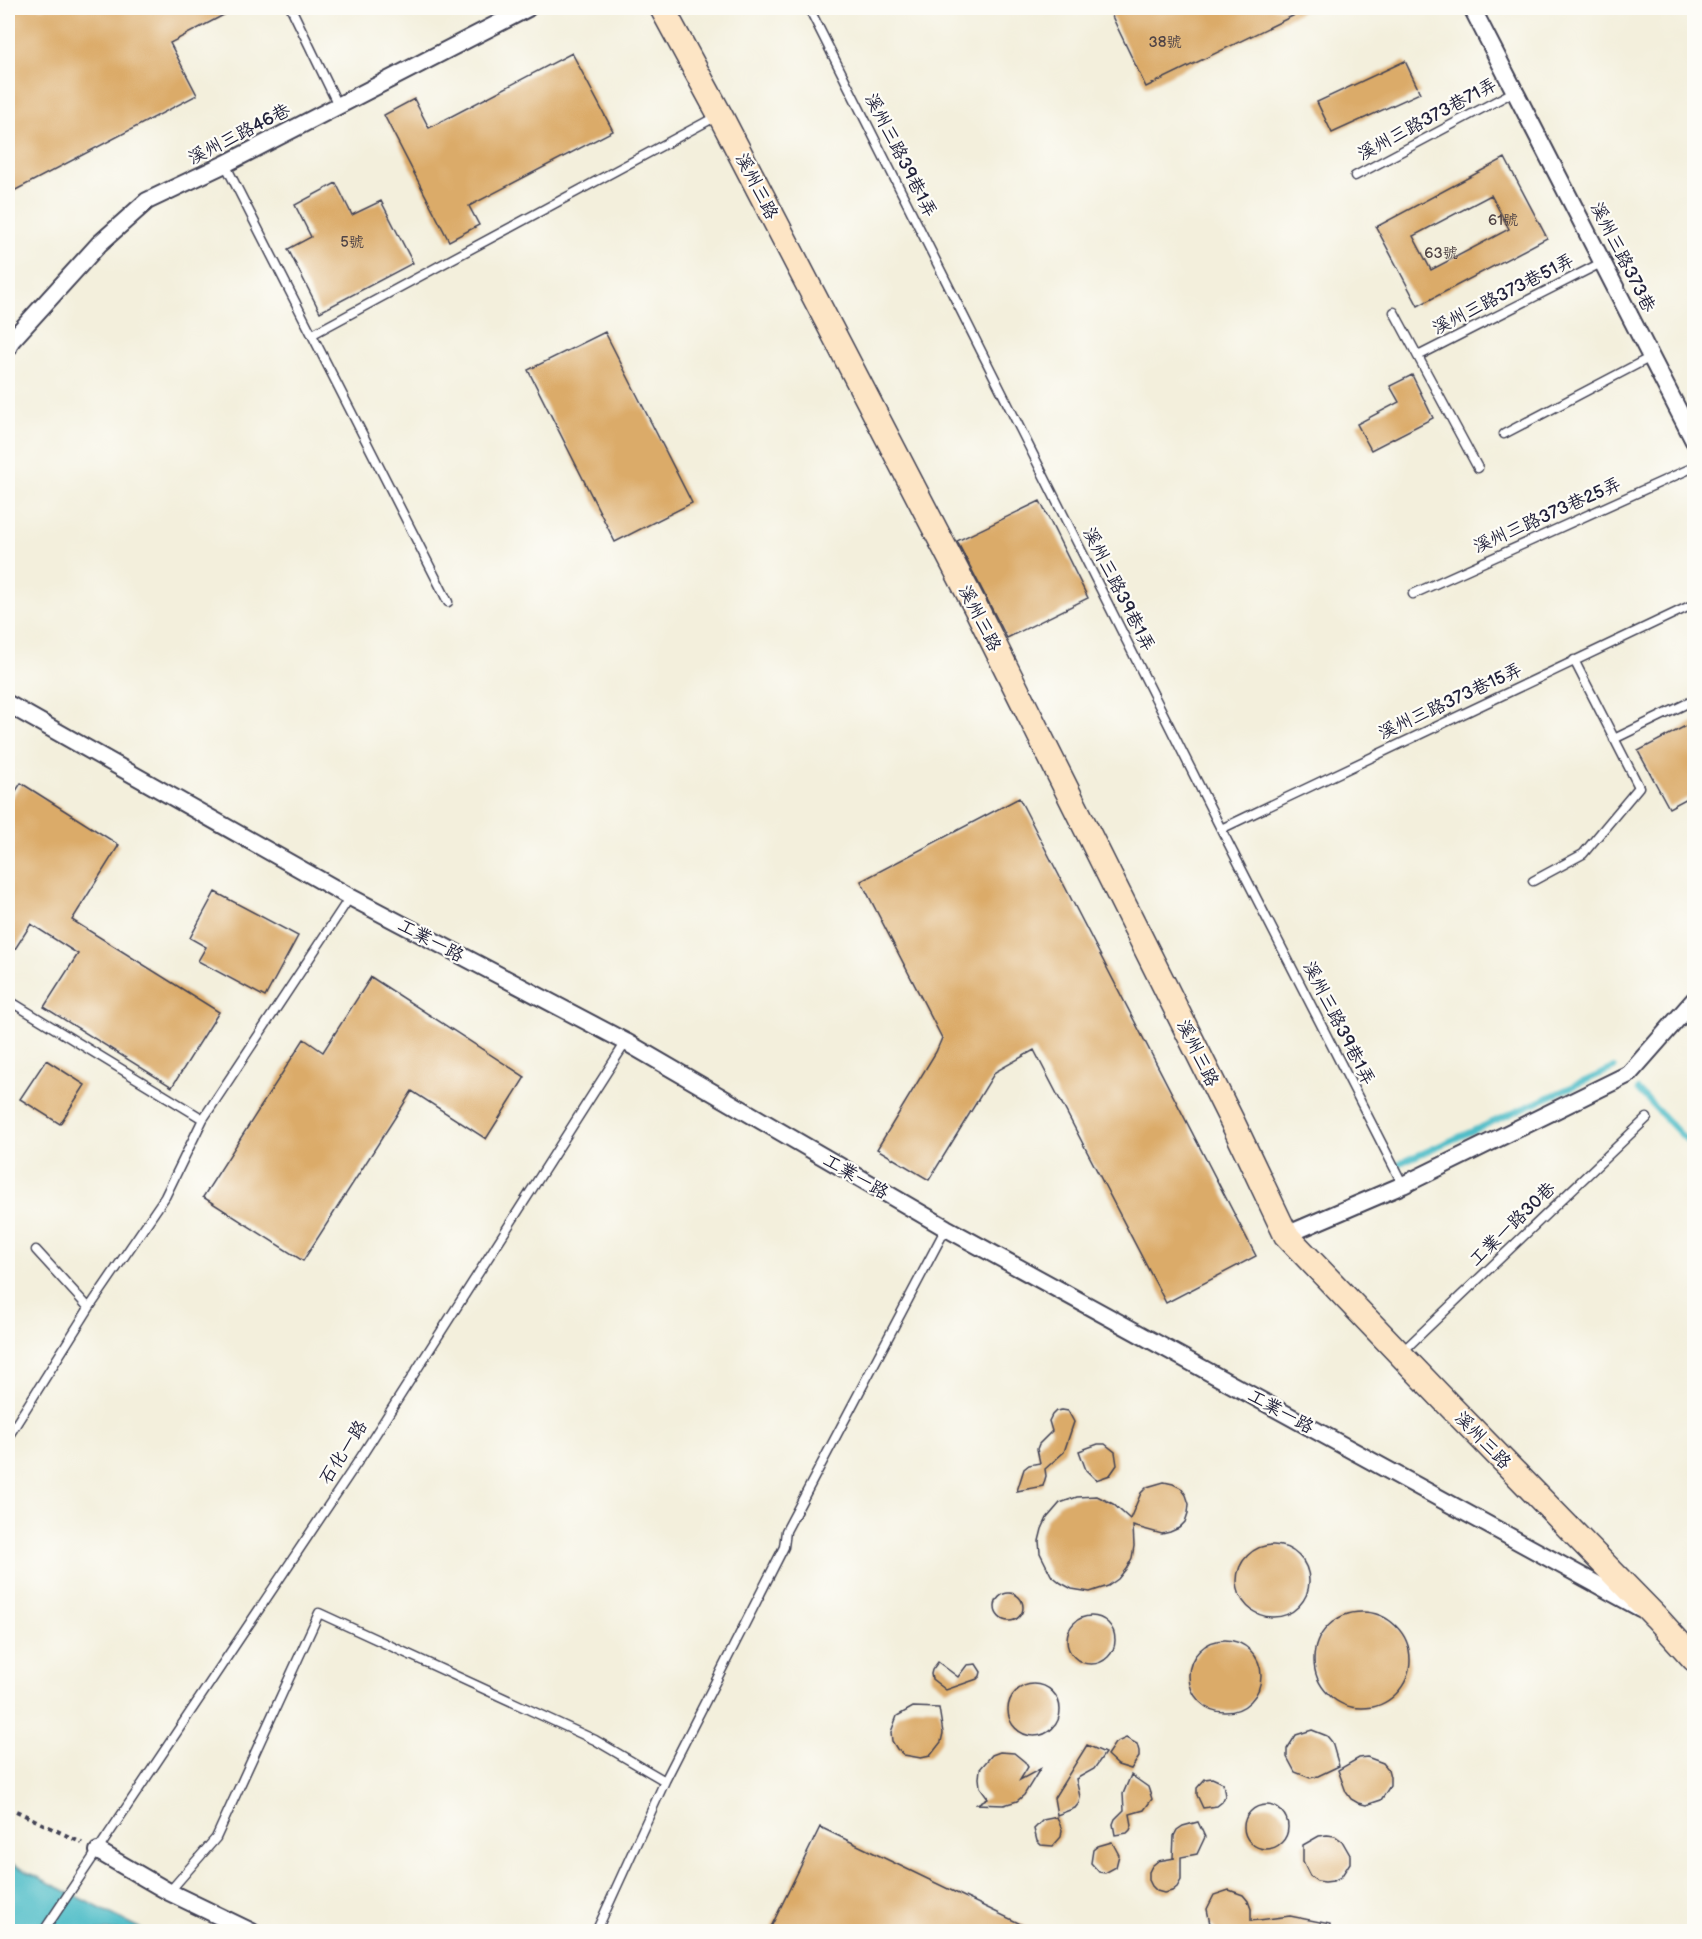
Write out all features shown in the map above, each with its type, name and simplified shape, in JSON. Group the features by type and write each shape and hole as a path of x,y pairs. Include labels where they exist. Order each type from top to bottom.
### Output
{"street":[{"name":"溪州三路46巷","path":"9,342 99,244 147,201 225,164 528,8"},
{"name":"溪州三路","path":"662,8 720,115 982,621 1216,1089 1286,1235 1656,1617"},
{"name":"溪州三路373巷","path":"1472,8 1695,441"},
{"name":"工業一路","path":"8,704 350,897 626,1042 946,1228 1656,1617 1695,1659"},
{"path":"1286,1235 1403,1185 1629,1074 1695,999"},
{"path":"98,1851 169,1892 252,1932"}],"lane":[{"path":"291,8 338,105"},
{"name":"溪州三路39巷1弄","path":"809,8 1221,829 1403,1185"},
{"name":"溪州三路373巷71弄","path":"1355,176 1515,91"},
{"path":"313,334 720,115"},
{"path":"225,164 448,602"},
{"name":"溪州三路373巷51弄","path":"1418,356 1603,261"},
{"path":"1394,312 1478,468"},
{"path":"1504,434 1652,357"},
{"name":"溪州三路373巷25弄","path":"1413,594 1695,467"},
{"name":"溪州三路373巷15弄","path":"1221,829 1695,604"},
{"path":"1533,881 1583,854 1639,787 1574,660"},
{"path":"1614,739 1695,700"},
{"path":"8,1437 89,1308 165,1197 203,1119 350,897"},
{"path":"8,1000 203,1119"},
{"name":"石化一路","path":"44,1932 367,1447 626,1042"},
{"name":"工業一路30巷","path":"1400,1354 1647,1118"},
{"path":"596,1932 665,1781 784,1547 786,1531 946,1228"},
{"path":"36,1250 89,1308"},
{"path":"169,1892 216,1838 319,1613 595,1740 665,1781"}],"path":[{"path":"8,1807 98,1851"}],"water":[{"path":"8,1862 145,1931 8,1931"}],"building":[{"path":"8,8 237,8 170,43 197,95 8,194"},
{"path":"1108,8 1309,8 1146,87"},
{"path":"572,53 613,131 469,206 479,225 449,241 384,115 414,99 429,128"},
{"path":"1405,61 1420,93 1332,133 1317,102"},
{"path":"1505,158 1547,238 1418,306 1376,227","holes":["1491,195 1509,229 1431,270 1413,236"]},
{"path":"336,183 352,215 381,201 413,263 320,312 288,249 311,237 295,205"},
{"path":"605,332 692,503 615,542 528,370"},
{"path":"1412,375 1433,418 1371,450 1357,424 1399,402 1390,386"},
{"path":"1040,501 1088,598 1007,638 957,541"},
{"path":"1695,721 1695,794 1669,808 1638,751"},
{"path":"21,783 119,845 72,920 219,1012 172,1087 44,1007 78,954 31,924 8,960 8,803"},
{"path":"1019,798 1256,1256 1166,1303 1034,1050 995,1072 929,1180 877,1149 936,1052 942,1038 861,881"},
{"path":"215,892 298,936 265,997 198,961 206,947 190,938"},
{"path":"371,977 525,1077 486,1139 412,1091 303,1261 203,1197 304,1039 323,1052"},
{"path":"46,1060 85,1085 60,1124 20,1099"},
{"path":"1062,1410 1068,1411 1074,1422 1064,1452 1045,1469 1046,1476 1043,1486 1017,1491 1024,1469 1029,1465 1040,1463 1037,1449 1039,1444 1052,1431 1049,1421 1052,1415"},
{"path":"1098,1444 1105,1444 1115,1452 1117,1465 1110,1475 1096,1480 1086,1470 1079,1451"},
{"path":"1164,1482 1181,1488 1186,1495 1189,1504 1185,1522 1179,1528 1162,1534 1133,1526 1132,1558 1118,1579 1108,1586 1090,1592 1072,1589 1051,1575 1040,1553 1039,1541 1047,1518 1060,1503 1077,1497 1097,1496 1113,1504 1130,1519 1141,1493 1147,1487"},
{"path":"1280,1545 1299,1555 1307,1567 1309,1581 1307,1595 1299,1607 1287,1615 1266,1617 1247,1607 1239,1595 1237,1574 1247,1555 1259,1547"},
{"path":"1009,1593 1019,1597 1023,1607 1019,1617 1009,1621 999,1617 995,1607 999,1597"},
{"path":"1362,1612 1380,1616 1396,1626 1406,1642 1410,1660 1406,1678 1396,1694 1380,1704 1362,1708 1344,1704 1328,1694 1318,1678 1314,1660 1318,1642 1328,1626 1344,1616"},
{"path":"1086,1616 1096,1616 1108,1623 1115,1635 1115,1645 1108,1657 1096,1664 1086,1664 1071,1653 1067,1645 1067,1635 1078,1620"},
{"path":"1232,1640 1251,1650 1259,1662 1261,1676 1259,1690 1251,1702 1239,1710 1218,1712 1199,1702 1191,1690 1189,1669 1199,1650 1211,1642"},
{"path":"938,1662 958,1677 967,1665 976,1664 981,1672 980,1676 946,1690 932,1679 932,1670"},
{"path":"1034,1684 1048,1688 1056,1696 1060,1710 1056,1724 1048,1732 1034,1736 1020,1732 1012,1724 1008,1710 1012,1696 1020,1688"},
{"path":"913,1707 939,1708 943,1733 941,1742 930,1756 921,1758 904,1755 892,1741 891,1732 897,1716"},
{"path":"1312,1730 1327,1736 1332,1742 1339,1766 1310,1778 1295,1772 1287,1757 1287,1749 1296,1735"},
{"path":"1126,1738 1137,1744 1139,1751 1139,1757 1131,1769 1118,1765 1107,1755 1115,1743"},
{"path":"1087,1745 1105,1753 1094,1769 1076,1779 1079,1803 1075,1808 1057,1815 1054,1798"},
{"path":"1000,1752 1014,1753 1025,1762 1028,1767 1020,1780 1040,1769 1024,1795 1017,1801 1004,1805 977,1804 988,1798 980,1787 980,1769 992,1755"},
{"path":"1367,1757 1383,1763 1388,1769 1390,1786 1381,1800 1366,1805 1351,1799 1338,1770 1359,1758"},
{"path":"1131,1775 1148,1787 1152,1799 1144,1810 1130,1814 1132,1825 1127,1833 1115,1835 1113,1824 1124,1810 1123,1794"},
{"path":"1212,1778 1223,1783 1225,1796 1217,1806 1203,1808 1197,1795 1197,1788 1205,1779"},
{"path":"1266,1805 1281,1812 1288,1827 1281,1842 1266,1849 1251,1842 1244,1827 1251,1812"},
{"path":"1057,1817 1062,1830 1061,1837 1053,1846 1041,1845 1037,1841 1034,1829 1043,1820"},
{"path":"1198,1822 1205,1837 1197,1854 1181,1857 1181,1880 1177,1887 1164,1893 1157,1891 1149,1880 1152,1866 1158,1861 1175,1858 1173,1858 1174,1836 1177,1830"},
{"path":"820,1827 1037,1932 780,1932 771,1927"},
{"path":"1319,1836 1335,1836 1342,1841 1350,1855 1350,1863 1341,1877 1333,1881 1317,1881 1310,1876 1303,1862 1303,1845"},
{"path":"1112,1842 1119,1855 1116,1867 1105,1873 1099,1872 1091,1863 1093,1850"},
{"path":"1229,1890 1243,1895 1248,1901 1251,1921 1290,1916 1330,1924 1329,1932 1218,1932 1210,1924 1207,1909 1214,1895"}],"waterway":[{"path":"1398,1164 1614,1068"},
{"path":"1638,1090 1694,1148"}]}
